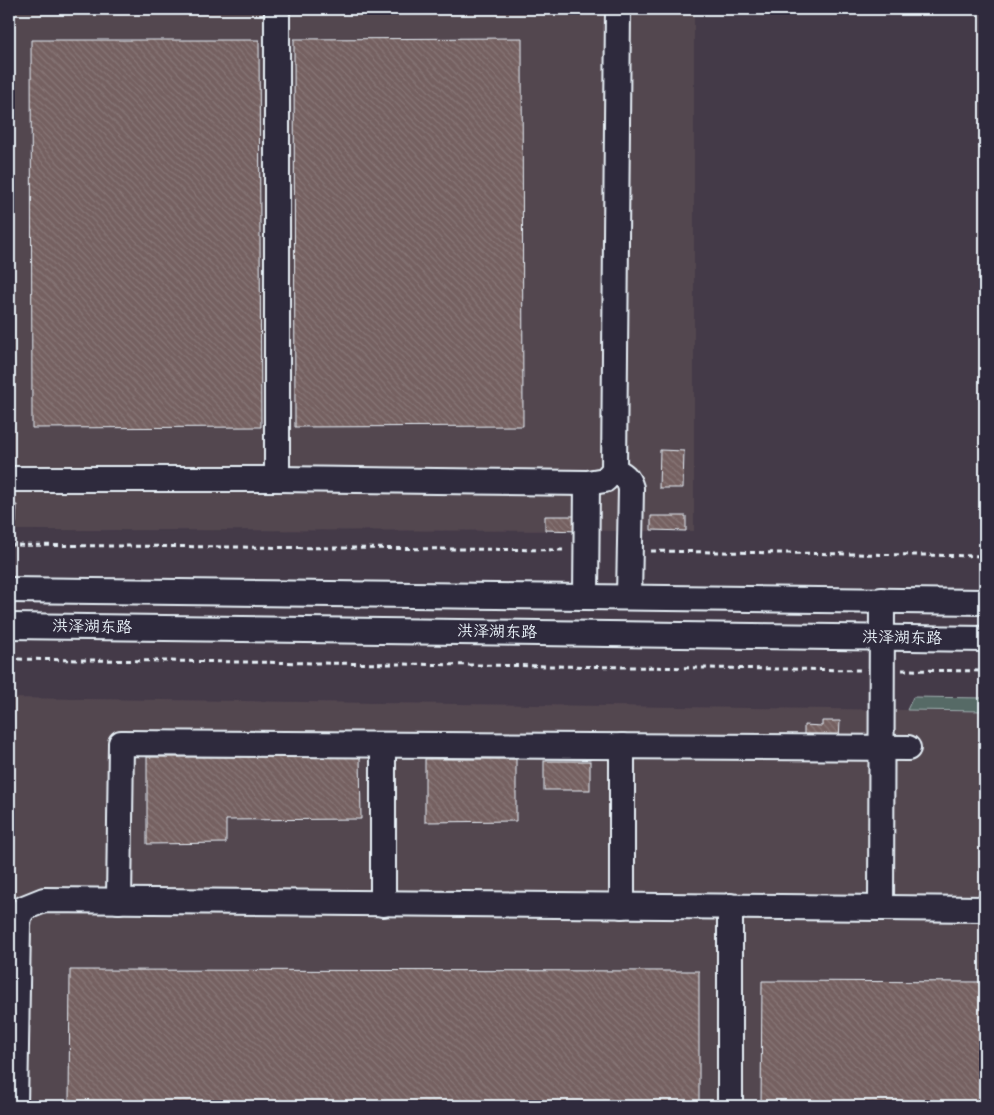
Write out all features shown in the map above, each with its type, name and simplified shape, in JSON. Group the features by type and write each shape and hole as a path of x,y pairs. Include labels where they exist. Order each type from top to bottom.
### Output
{"street":[{"path":"277,9 278,479"},
{"path":"9,479 278,479 587,483 606,480 614,470 618,9"},
{"path":"614,470 624,474 629,481 630,488 629,597"},
{"path":"586,597 587,483"},
{"path":"9,590 985,602"},
{"path":"881,908 882,600"},
{"name":"洪泽湖东路","path":"9,626 985,639"},
{"path":"119,901 121,743 908,748"},
{"path":"383,745 383,904"},
{"path":"622,746 622,906"},
{"path":"15,1106 19,917 24,908 44,900 985,909"},
{"path":"730,906 730,1106"}],"path":[{"path":"9,545 587,551"},
{"path":"629,551 985,556"},
{"path":"9,659 985,671"}],"shaded area":[{"path":"9,9 694,9 694,531 9,530"},
{"path":"9,698 985,711 985,1106 9,1106"}],"green space":[{"path":"913,697 985,698 985,711 907,710"}],"building":[{"path":"522,38 523,426 295,427 294,39"},
{"path":"31,40 259,40 261,427 32,428"},
{"path":"660,450 684,451 683,488 659,488"},
{"path":"9,505 17,505 16,523 9,522"},
{"path":"545,516 580,516 580,531 545,530"},
{"path":"651,516 686,516 686,531 651,530"},
{"path":"822,721 840,721 839,741 804,740 804,725 822,726"},
{"path":"360,756 361,819 226,820 226,843 147,844 147,757"},
{"path":"425,759 516,759 516,821 425,822"},
{"path":"544,761 590,761 590,790 544,790"},
{"path":"70,970 699,971 699,1106 69,1106"},
{"path":"762,981 985,982 985,1106 761,1106"}]}
